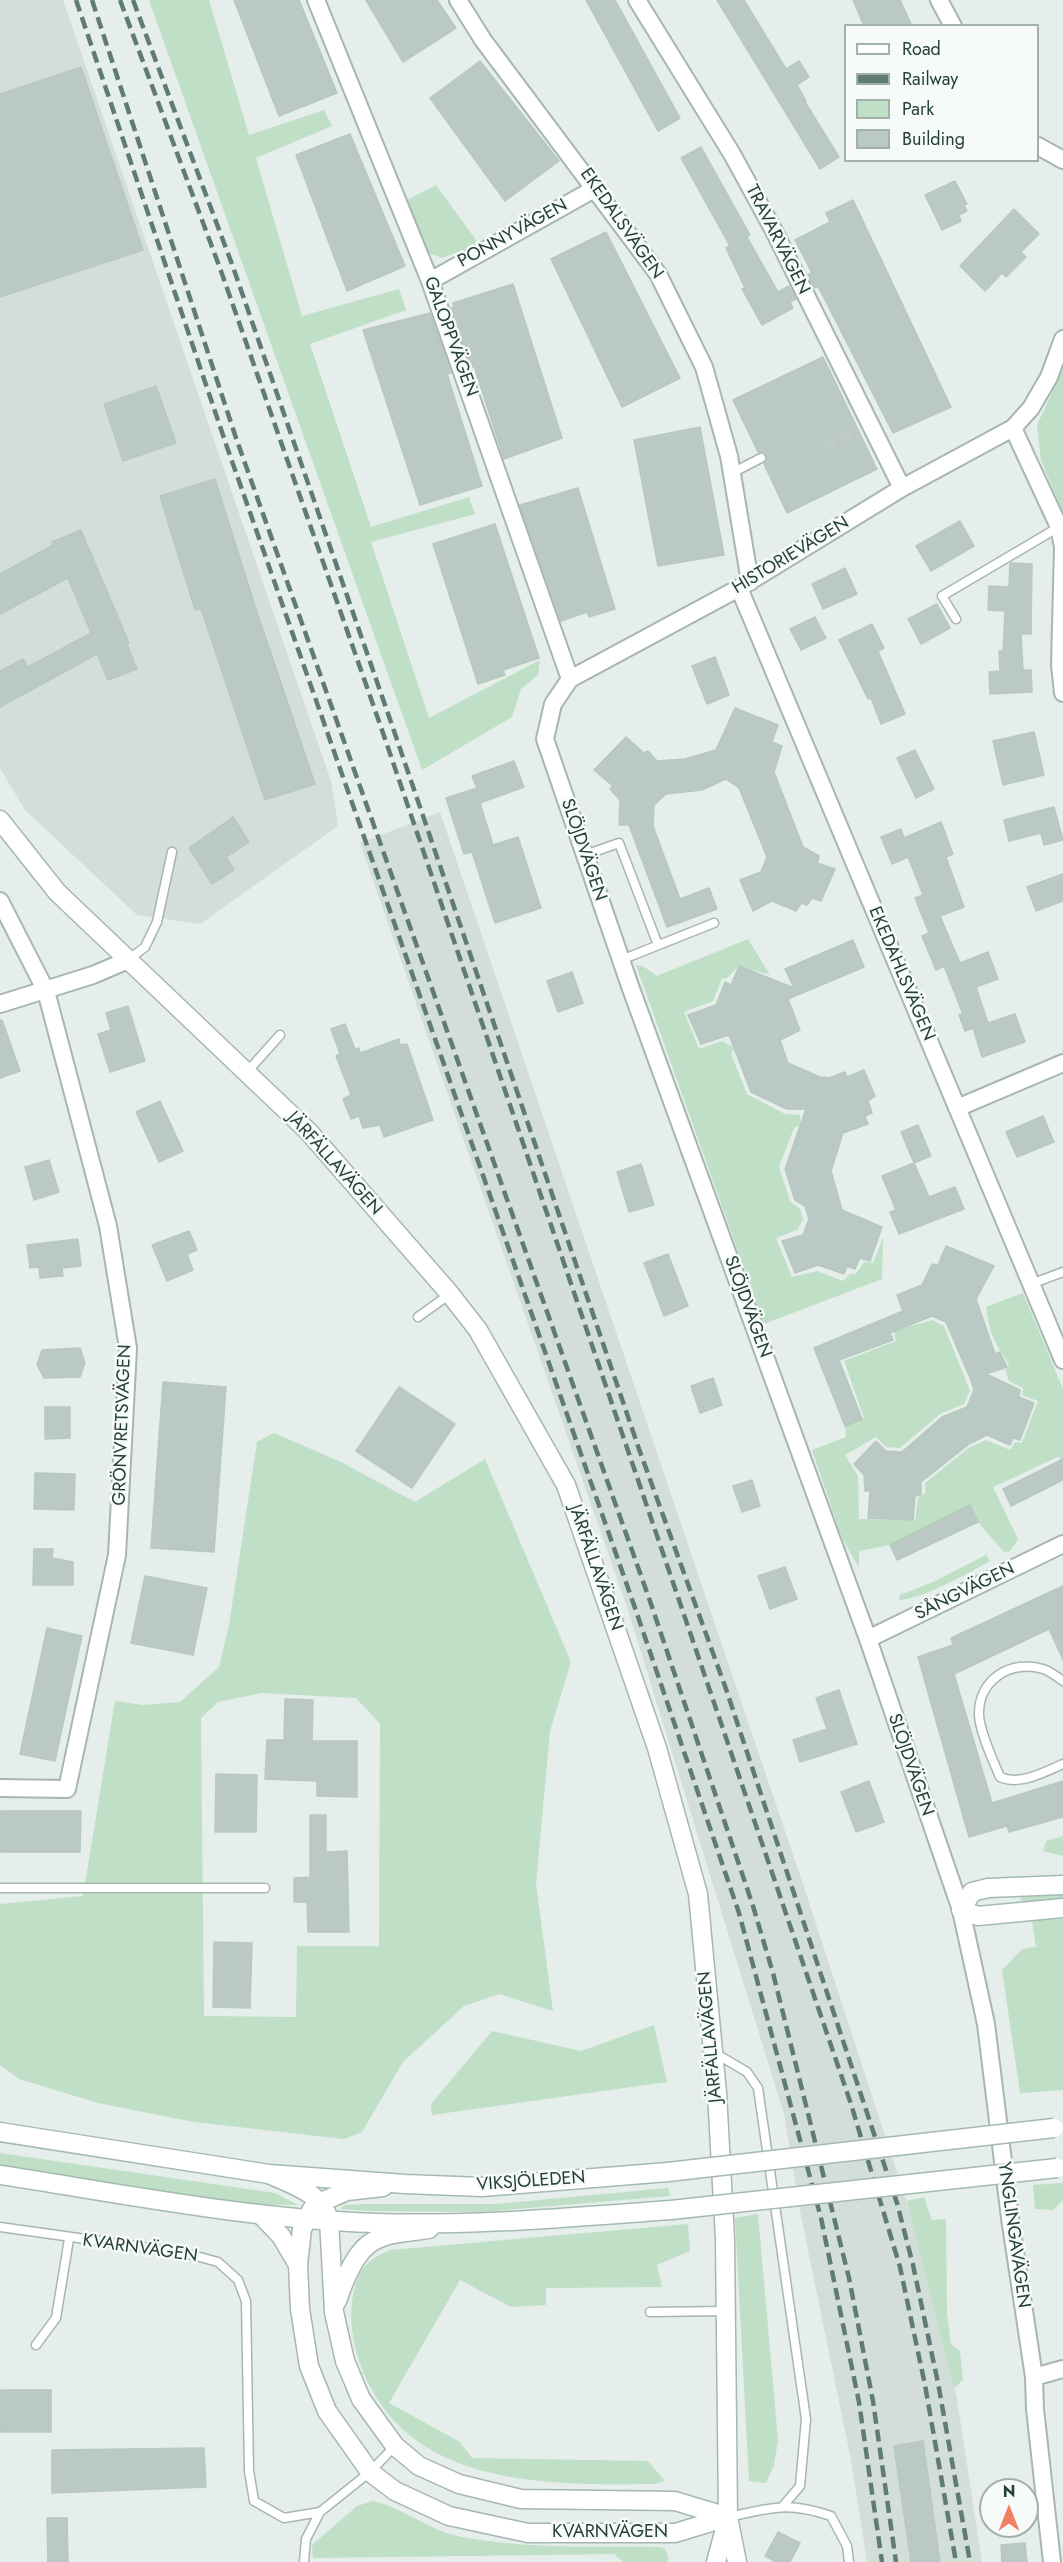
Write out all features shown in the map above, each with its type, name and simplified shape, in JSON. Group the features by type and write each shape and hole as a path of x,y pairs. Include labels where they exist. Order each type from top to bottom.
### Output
{"street":[{"name":"GALOPPVÄGEN","path":"316,0 430,281 570,679"},
{"name":"EKEDALSVÄGEN","path":"458,0 483,40 596,188 658,274 704,367 732,473 745,585"},
{"name":"TRAVARVÄGEN","path":"637,0 732,154 773,229 902,488"},
{"path":"939,0 952,24"},
{"path":"1039,147 1063,160"},
{"name":"PONNYVÄGEN","path":"430,281 596,188"},
{"name":"HISTORIEVÄGEN","path":"553,704 570,679 745,585 902,488 1013,428 1031,408 1049,376 1063,339"},
{"path":"1013,428 1059,527 1063,547 1060,665 1063,693"},
{"name":"EKEDAHLSVÄGEN","path":"745,585 957,1108 1063,1360"},
{"name":"SLÖJDVÄGEN","path":"553,704 546,740 621,960 868,1639 961,1910"},
{"name":"JÄRFÄLLAVÄGEN","path":"0,820 57,892 308,1131 450,1294 478,1330 566,1485 657,1748 698,1894 713,2052 725,2239 728,2517 737,2562"},
{"name":"GRÖNVRETSVÄGEN","path":"0,901 46,991 108,1226 128,1348 117,1555 66,1789 0,1788"},
{"path":"0,1004 93,975 128,960"},
{"path":"957,1108 1063,1063"},
{"name":"SÅNGVÄGEN","path":"868,1639 1063,1544"},
{"path":"1063,1885 987,1888 972,1892 961,1910 978,1916 1063,1908"},
{"name":"YNGLINGAVÄGEN","path":"961,1910 986,2024 1010,2218 1034,2377 1035,2409 1052,2562"},
{"name":"VIKSJÖLEDEN","path":"0,2132 269,2174 482,2187 668,2172 1058,2128"},
{"name":"VIKSJÖLEDEN","path":"0,2175 261,2216 465,2223 671,2210 1060,2168"},
{"path":"269,2174 304,2190 321,2202"},
{"path":"306,2218 321,2202 347,2191 405,2184"},
{"name":"KVARNVÄGEN","path":"321,2202 329,2220 334,2312 345,2361 361,2399 395,2446 419,2466 459,2484 521,2499 675,2501 728,2517"},
{"name":"KVARNVÄGEN","path":"261,2216 281,2236 298,2265"},
{"name":"KVARNVÄGEN","path":"306,2218 302,2229 298,2265 300,2309 309,2366 327,2411 370,2472 395,2491 449,2516 528,2533 675,2533 728,2517"},
{"path":"334,2312 347,2274 369,2244 394,2234 465,2223"},
{"path":"1034,2377 1063,2369"},
{"path":"1034,2377 1063,2382"},
{"name":"JÄRFÄLLAVÄGEN","path":"716,2562 728,2517"}],"lane":[{"path":"732,473 761,458"},
{"path":"956,620 942,596 1059,527"},
{"path":"585,855 619,843 658,945"},
{"path":"128,960 145,947 157,922 172,852"},
{"path":"621,960 714,923"},
{"path":"247,1073 280,1035"},
{"path":"1031,1284 1063,1272"},
{"path":"418,1317 450,1294"},
{"path":"1063,1681 1044,1669 1025,1666 1000,1672 984,1688 979,1715 1000,1777 1006,1780 1022,1780 1063,1764"},
{"path":"0,1888 265,1888"},
{"path":"713,2052 747,2072 758,2088 806,2419 800,2486 783,2506"},
{"name":"KVARNVÄGEN","path":"0,2228 185,2253 218,2262 238,2280 246,2301 249,2471 254,2501 284,2518 320,2512 370,2472 395,2446"},
{"path":"36,2345 56,2318 69,2239"},
{"path":"650,2312 726,2311"},
{"path":"728,2517 783,2506 808,2508 831,2516 848,2546 849,2562"},
{"path":"304,2562 306,2539 320,2512"}],"shaded area":[{"path":"0,0 63,0 331,781 338,826 200,924 137,915 25,810 0,768"},
{"path":"440,812 804,1887 922,2249 957,2399 982,2562 867,2562 851,2460 801,2216 784,2114 628,1610 360,843"}],"green space":[{"path":"149,0 209,0 249,135 324,110 332,126 256,158 302,316 399,289 406,310 310,344 371,527 469,497 475,514 371,542 429,718 540,660 538,675 521,689 512,717 422,770"},
{"path":"436,185 479,244 442,258 428,253 407,200"},
{"path":"1063,369 1063,514 1041,460 1037,425"},
{"path":"748,939 770,975 739,966 727,978 722,979 713,1001 684,1012 699,1049 722,1041 734,1048 731,1054 747,1094 785,1114 800,1115 801,1125 794,1128 779,1167 790,1201 800,1209 803,1219 797,1230 776,1238 792,1277 817,1271 843,1281 850,1274 856,1274 864,1262 873,1263 883,1238 882,1279 764,1324 636,965 643,966 657,976"},
{"path":"1023,1293 1063,1389 1063,1460 1058,1457 993,1487 1018,1539 1010,1551 1004,1552 978,1522 970,1506 890,1545 859,1551 859,1568 842,1538 812,1450 846,1437 845,1426 864,1418 844,1361 896,1341 894,1331 932,1320 944,1326 970,1391 964,1404 940,1414 900,1448 886,1447 876,1437 845,1455 858,1476 859,1519 915,1520 918,1498 925,1493 925,1483 970,1447 986,1440 1010,1450 1015,1442 1022,1443 1038,1401 1022,1395 1023,1388 1009,1381 1005,1370 1009,1366 993,1336 986,1307"},
{"path":"274,1433 341,1462 415,1502 485,1459 571,1662 550,1731 536,1884 553,2011 499,1994 464,2006 403,2062 362,2132 344,2139 194,2122 98,2103 19,2079 0,2065 0,1904 83,1896 115,1701 143,1705 180,1702 219,1667 229,1625 257,1442","holes":["262,1693 356,1698 380,1724 379,1946 297,1946 296,2017 204,2016 201,1718 218,1702"]},
{"path":"986,1555 990,1561 958,1579 921,1595 899,1600 900,1595 933,1582"},
{"path":"1063,1836 1063,1856 1043,1851 1046,1841"},
{"path":"1063,1893 1063,1900 1021,1901 1020,1894"},
{"path":"1063,1919 1063,2090 1020,2093 1002,1970 1022,1949 1036,1947 1032,1920"},
{"path":"654,2025 667,2082 432,2115 431,2104 492,2031 581,2051"},
{"path":"0,2153 275,2193 298,2205 267,2205 195,2196 0,2165"},
{"path":"1063,2183 1063,2200 1053,2210 1035,2209 1033,2185"},
{"path":"668,2188 670,2196 482,2212 341,2209 344,2205 364,2204 496,2204"},
{"path":"924,2197 932,2220 946,2219 947,2313 951,2344 960,2351 963,2380 954,2388 907,2201"},
{"path":"758,2214 778,2440 774,2465 766,2483 749,2481 735,2218"},
{"path":"688,2224 690,2251 657,2265 662,2287 546,2288 546,2305 511,2307 460,2280 389,2403 460,2442 472,2458 648,2461 665,2481 654,2484 578,2484 539,2481 500,2475 464,2465 430,2449 400,2427 376,2397 367,2381 353,2338 352,2302 359,2275 364,2268 370,2261 390,2250"},
{"path":"373,2501 396,2509 439,2530 462,2537 535,2545 659,2547 665,2549 669,2559 666,2562 623,2562 614,2554 313,2558 312,2545 357,2506"}],"building":[{"path":"234,0 299,0 337,93 279,116"},
{"path":"366,0 437,0 456,28 403,62"},
{"path":"586,0 615,0 680,118 658,131"},
{"path":"717,0 744,0 786,69 799,61 809,77 797,85 839,157 820,169"},
{"path":"853,0 900,0 911,24 863,24"},
{"path":"480,61 559,161 505,201 430,98"},
{"path":"81,67 143,250 0,297 0,94"},
{"path":"350,134 405,266 347,291 296,155"},
{"path":"701,147 750,235 747,237 778,292 789,286 796,299 790,302 793,308 762,325 742,289 745,288 726,248 730,246 681,158"},
{"path":"955,181 967,204 964,205 967,211 959,215 961,221 942,230 925,195"},
{"path":"853,200 951,407 893,433 818,286 814,288 808,275 812,273 795,240 830,222 826,213"},
{"path":"1014,209 1039,234 1021,252 1026,257 1006,277 1002,273 985,291 960,266"},
{"path":"606,232 680,378 622,407 551,259"},
{"path":"513,284 562,438 504,459 474,366 471,367 451,308 454,307 453,303"},
{"path":"430,313 451,373 447,374 482,486 420,505 363,330"},
{"path":"823,357 877,469 787,513 764,464 767,456 764,452 758,452 733,400"},
{"path":"156,386 176,443 123,461 104,404"},
{"path":"700,427 724,555 658,566 634,440"},
{"path":"215,479 315,784 265,800 201,609 195,610 160,496"},
{"path":"578,488 615,609 589,617 587,612 561,621 520,505"},
{"path":"960,521 974,546 931,571 916,546"},
{"path":"495,524 539,658 503,670 505,675 478,684 433,544"},
{"path":"81,530 129,643 127,644 137,669 108,680 97,654 0,707 0,671 23,659 28,667 91,633 68,578 0,614 0,574 53,545 52,542"},
{"path":"1010,563 1032,564 1031,634 1021,634 1023,670 1031,670 1032,692 990,694 989,672 1000,671 999,651 1003,651 1005,611 988,610 989,586 1009,587"},
{"path":"845,568 857,594 823,609 812,584"},
{"path":"937,604 950,628 921,644 908,619"},
{"path":"815,617 826,638 801,650 790,629"},
{"path":"872,624 884,648 878,651 905,714 881,724 871,698 868,699 839,640"},
{"path":"715,657 729,695 707,704 692,666"},
{"path":"735,708 778,725 772,742 782,746 774,772 803,847 819,856 817,863 835,869 821,901 812,898 807,905 801,903 796,911 772,901 753,911 740,880 761,872 767,857 739,788 726,779 702,790 666,794 654,805 653,826 680,899 709,888 717,909 667,927 629,825 619,825 620,800 610,789 613,786 594,770 626,737 644,753 648,751 657,761 685,759 716,750"},
{"path":"1034,732 1044,775 1003,785 993,741"},
{"path":"915,750 934,789 916,798 897,758"},
{"path":"514,761 524,787 480,803 493,845 518,837 541,908 495,923 472,852 464,854 446,798 477,788 472,776"},
{"path":"1054,807 1063,840 1044,845 1041,833 1009,841 1004,820"},
{"path":"233,817 249,842 226,857 234,870 212,884 189,848"},
{"path":"941,822 953,854 946,857 964,907 940,916 960,963 988,952 998,979 976,987 988,1023 1015,1014 1025,1042 982,1057 973,1028 965,1031 959,1015 963,1014 944,966 936,970 922,936 929,933 915,898 923,895 908,857 892,864 881,837 901,829 904,838"},
{"path":"1063,874 1063,901 1036,911 1027,887"},
{"path":"853,940 864,967 788,999 800,1030 780,1040 788,1063 820,1077 829,1078 845,1072 847,1077 864,1070 875,1096 868,1101 872,1113 865,1116 868,1124 843,1133 831,1171 842,1210 882,1227 870,1261 860,1258 855,1269 847,1266 844,1274 818,1265 795,1273 782,1241 803,1235 809,1219 805,1206 795,1200 785,1169 806,1109 787,1109 751,1092 729,1035 701,1044 688,1015 716,1005 725,982 731,985 739,966 794,988 785,969"},
{"path":"572,972 583,1003 558,1012 547,981"},
{"path":"128,1006 145,1061 110,1072 98,1034 111,1030 106,1013"},
{"path":"0,1020 2,1020 20,1071 0,1078"},
{"path":"345,1024 355,1049 359,1048 360,1053 399,1039 400,1045 407,1044 433,1120 384,1137 380,1125 363,1128 359,1116 351,1119 343,1099 351,1095 336,1056 340,1054 331,1029"},
{"path":"160,1101 183,1151 159,1162 136,1112"},
{"path":"1043,1116 1054,1142 1017,1157 1006,1132"},
{"path":"918,1125 931,1156 914,1163 901,1132"},
{"path":"49,1160 59,1192 34,1200 25,1167"},
{"path":"914,1163 929,1197 955,1187 964,1209 899,1234 890,1212 896,1210 882,1176"},
{"path":"641,1164 654,1205 629,1212 617,1172"},
{"path":"189,1231 197,1250 187,1254 193,1270 167,1281 152,1245"},
{"path":"78,1239 81,1266 62,1268 63,1276 40,1278 39,1267 30,1268 27,1245"},
{"path":"946,1246 994,1266 976,1299 995,1354 1000,1352 1007,1367 986,1374 1020,1390 1019,1397 1034,1403 1020,1440 1013,1438 1010,1445 987,1435 969,1444 921,1482 921,1495 915,1496 913,1520 868,1518 870,1491 865,1491 864,1475 854,1464 876,1441 886,1451 902,1452 942,1417 967,1407 974,1390 971,1380 946,1322 932,1316 890,1333 893,1340 839,1360 862,1419 845,1426 814,1348 903,1311 897,1295 922,1285 932,1264 938,1265"},
{"path":"668,1254 688,1306 664,1316 644,1263"},
{"path":"80,1348 85,1363 80,1377 44,1378 37,1365 42,1350"},
{"path":"713,1378 722,1405 700,1413 691,1386"},
{"path":"163,1382 226,1387 214,1552 151,1548"},
{"path":"399,1387 455,1424 412,1488 356,1451"},
{"path":"45,1407 70,1407 70,1438 45,1439"},
{"path":"1063,1459 1063,1480 1011,1506 1003,1489"},
{"path":"35,1473 75,1474 74,1510 34,1509"},
{"path":"752,1480 760,1506 742,1512 733,1486"},
{"path":"970,1505 978,1522 897,1560 890,1545"},
{"path":"34,1549 53,1549 52,1558 73,1562 73,1585 33,1585"},
{"path":"785,1567 797,1599 770,1609 758,1576"},
{"path":"145,1576 207,1588 193,1655 131,1643"},
{"path":"1063,1586 1063,1660 1049,1629 954,1674 992,1803 1063,1781 1063,1817 1009,1832 1007,1826 969,1837 918,1657 953,1645 951,1638"},
{"path":"47,1628 82,1636 55,1761 20,1754"},
{"path":"839,1690 857,1744 800,1762 793,1740 827,1729 816,1698"},
{"path":"285,1699 313,1700 312,1741 357,1741 357,1797 317,1796 317,1781 265,1779 267,1740 284,1740"},
{"path":"216,1774 257,1775 256,1832 215,1832"},
{"path":"869,1781 884,1822 856,1832 841,1792"},
{"path":"0,1811 81,1811 80,1852 0,1852"},
{"path":"310,1815 326,1815 326,1852 347,1851 349,1932 308,1932 307,1902 294,1902 294,1878 310,1877"},
{"path":"214,1942 252,1943 250,2008 213,2007"},
{"path":"0,2390 51,2390 51,2432 0,2432"},
{"path":"923,2441 940,2562 911,2562 894,2446"},
{"path":"204,2448 206,2487 52,2493 52,2450"},
{"path":"47,2518 67,2518 68,2562 48,2562"},
{"path":"778,2532 800,2543 790,2562 776,2562 765,2556"},
{"path":"1025,2543 1027,2562 1002,2562 1001,2545"}],"tunnel":[{"path":"825,447 859,431"}],"railway":[{"path":"76,0 227,447 634,1605 739,1913 821,2218 859,2402 882,2562"},
{"path":"92,0 236,438 650,1601 753,1906 773,1973 849,2278 873,2401 896,2562"},
{"path":"120,0 221,271 383,733 851,2104 900,2267 925,2385 956,2562"},
{"path":"133,0 233,267 393,728 639,1449 726,1689 897,2203 913,2265 938,2383 970,2562"}]}
